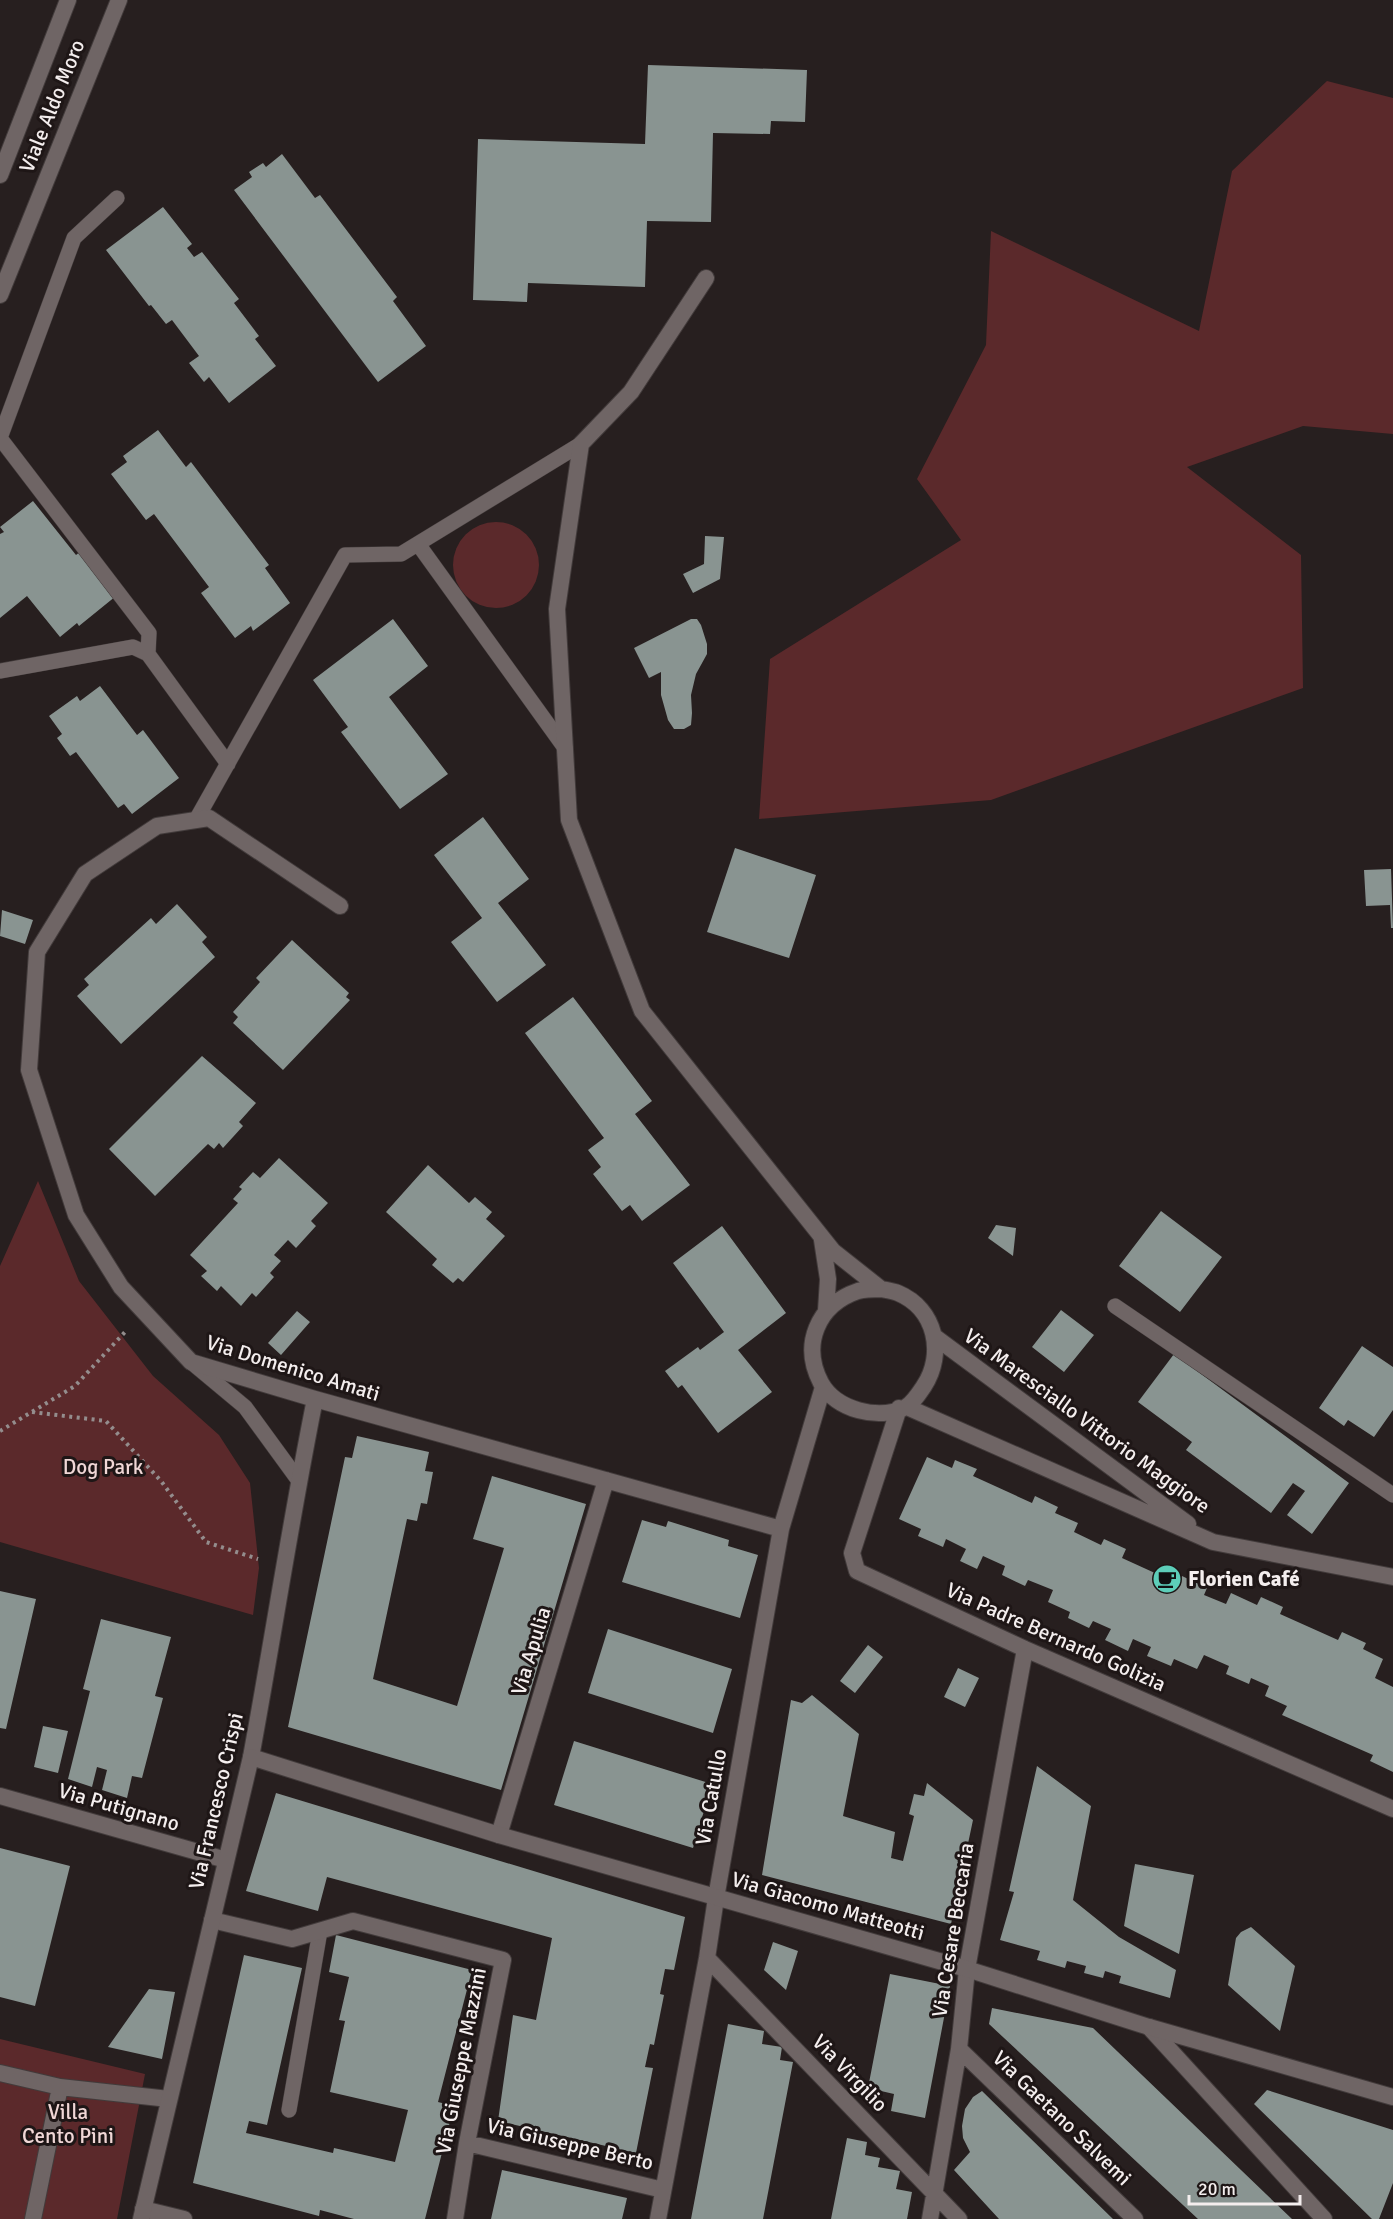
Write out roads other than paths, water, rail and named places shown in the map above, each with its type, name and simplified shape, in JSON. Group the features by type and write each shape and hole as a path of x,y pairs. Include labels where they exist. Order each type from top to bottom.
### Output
{"street":[{"name":"Viale Aldo Moro","path":"0,175 68,0"},
{"name":"Viale Aldo Moro","path":"0,295 119,0"},
{"path":"706,278 631,392 580,444 557,609 569,820 642,1011 832,1251 880,1289"},
{"name":"Via Domenico Amati","path":"340,906 209,818 157,826 85,874 37,952 30,1070 76,1215 121,1287 191,1362 315,1399 781,1529"},
{"path":"822,1239 828,1279 826,1311"},
{"path":"880,1289 899,1294 915,1304 927,1318 934,1337 936,1356 931,1376 903,1407 870,1413 852,1409 836,1400 824,1387 814,1370 811,1349 816,1329 826,1311 841,1298 860,1290 880,1289"},
{"name":"Via Maresciallo Vittorio Maggiore","path":"934,1337 1213,1542"},
{"name":"Via Catullo","path":"658,2219 707,1958 781,1529 824,1387"},
{"name":"Via Francesco Crispi","path":"142,2214 251,1757 315,1399"},
{"name":"Via Maresciallo Vittorio Maggiore","path":"903,1407 1213,1542 1393,1577"},
{"name":"Via Padre Bernardo Golizia","path":"903,1407 852,1553 857,1571 1024,1649 1393,1809"},
{"name":"Via Apulia","path":"499,1834 606,1480"},
{"name":"Via Cesare Beccaria","path":"930,2219 958,2049 967,1969 1024,1649"},
{"name":"Via Giacomo Matteotti","path":"251,1757 499,1834 967,1969 1149,2027 1393,2097"},
{"name":"Via Putignano","path":"0,1796 226,1860"},
{"name":"Via Giuseppe Mazzini","path":"212,1920 292,1939 353,1921 503,1960 467,2143 455,2219"},
{"name":"Via Virgilio","path":"707,1958 959,2219"},
{"path":"1149,2027 1324,2219"},
{"name":"Via Gaetano Salvemi","path":"958,2049 1135,2219"},
{"path":"0,2073 60,2087 169,2099"},
{"path":"33,2219 60,2087"},
{"name":"Via Giuseppe Berto","path":"467,2143 663,2190"},
{"path":"142,2214 184,2219"}],"lane":[{"path":"117,198 74,238 0,438 148,633 148,654"},
{"path":"196,820 345,555 401,554 580,444"},
{"path":"418,544 565,748"},
{"path":"0,671 133,647 148,654 228,764"},
{"path":"1115,1306 1393,1495"},
{"path":"191,1362 245,1407 299,1481"},
{"path":"289,2110 320,1931"}],"place":[{"name":"Florien Café","path":"1167,1579"}],"park label":[{"name":"Dog Park","path":"103,1467"},
{"name":"Villa Cento Pini","path":"68,2124"}]}
